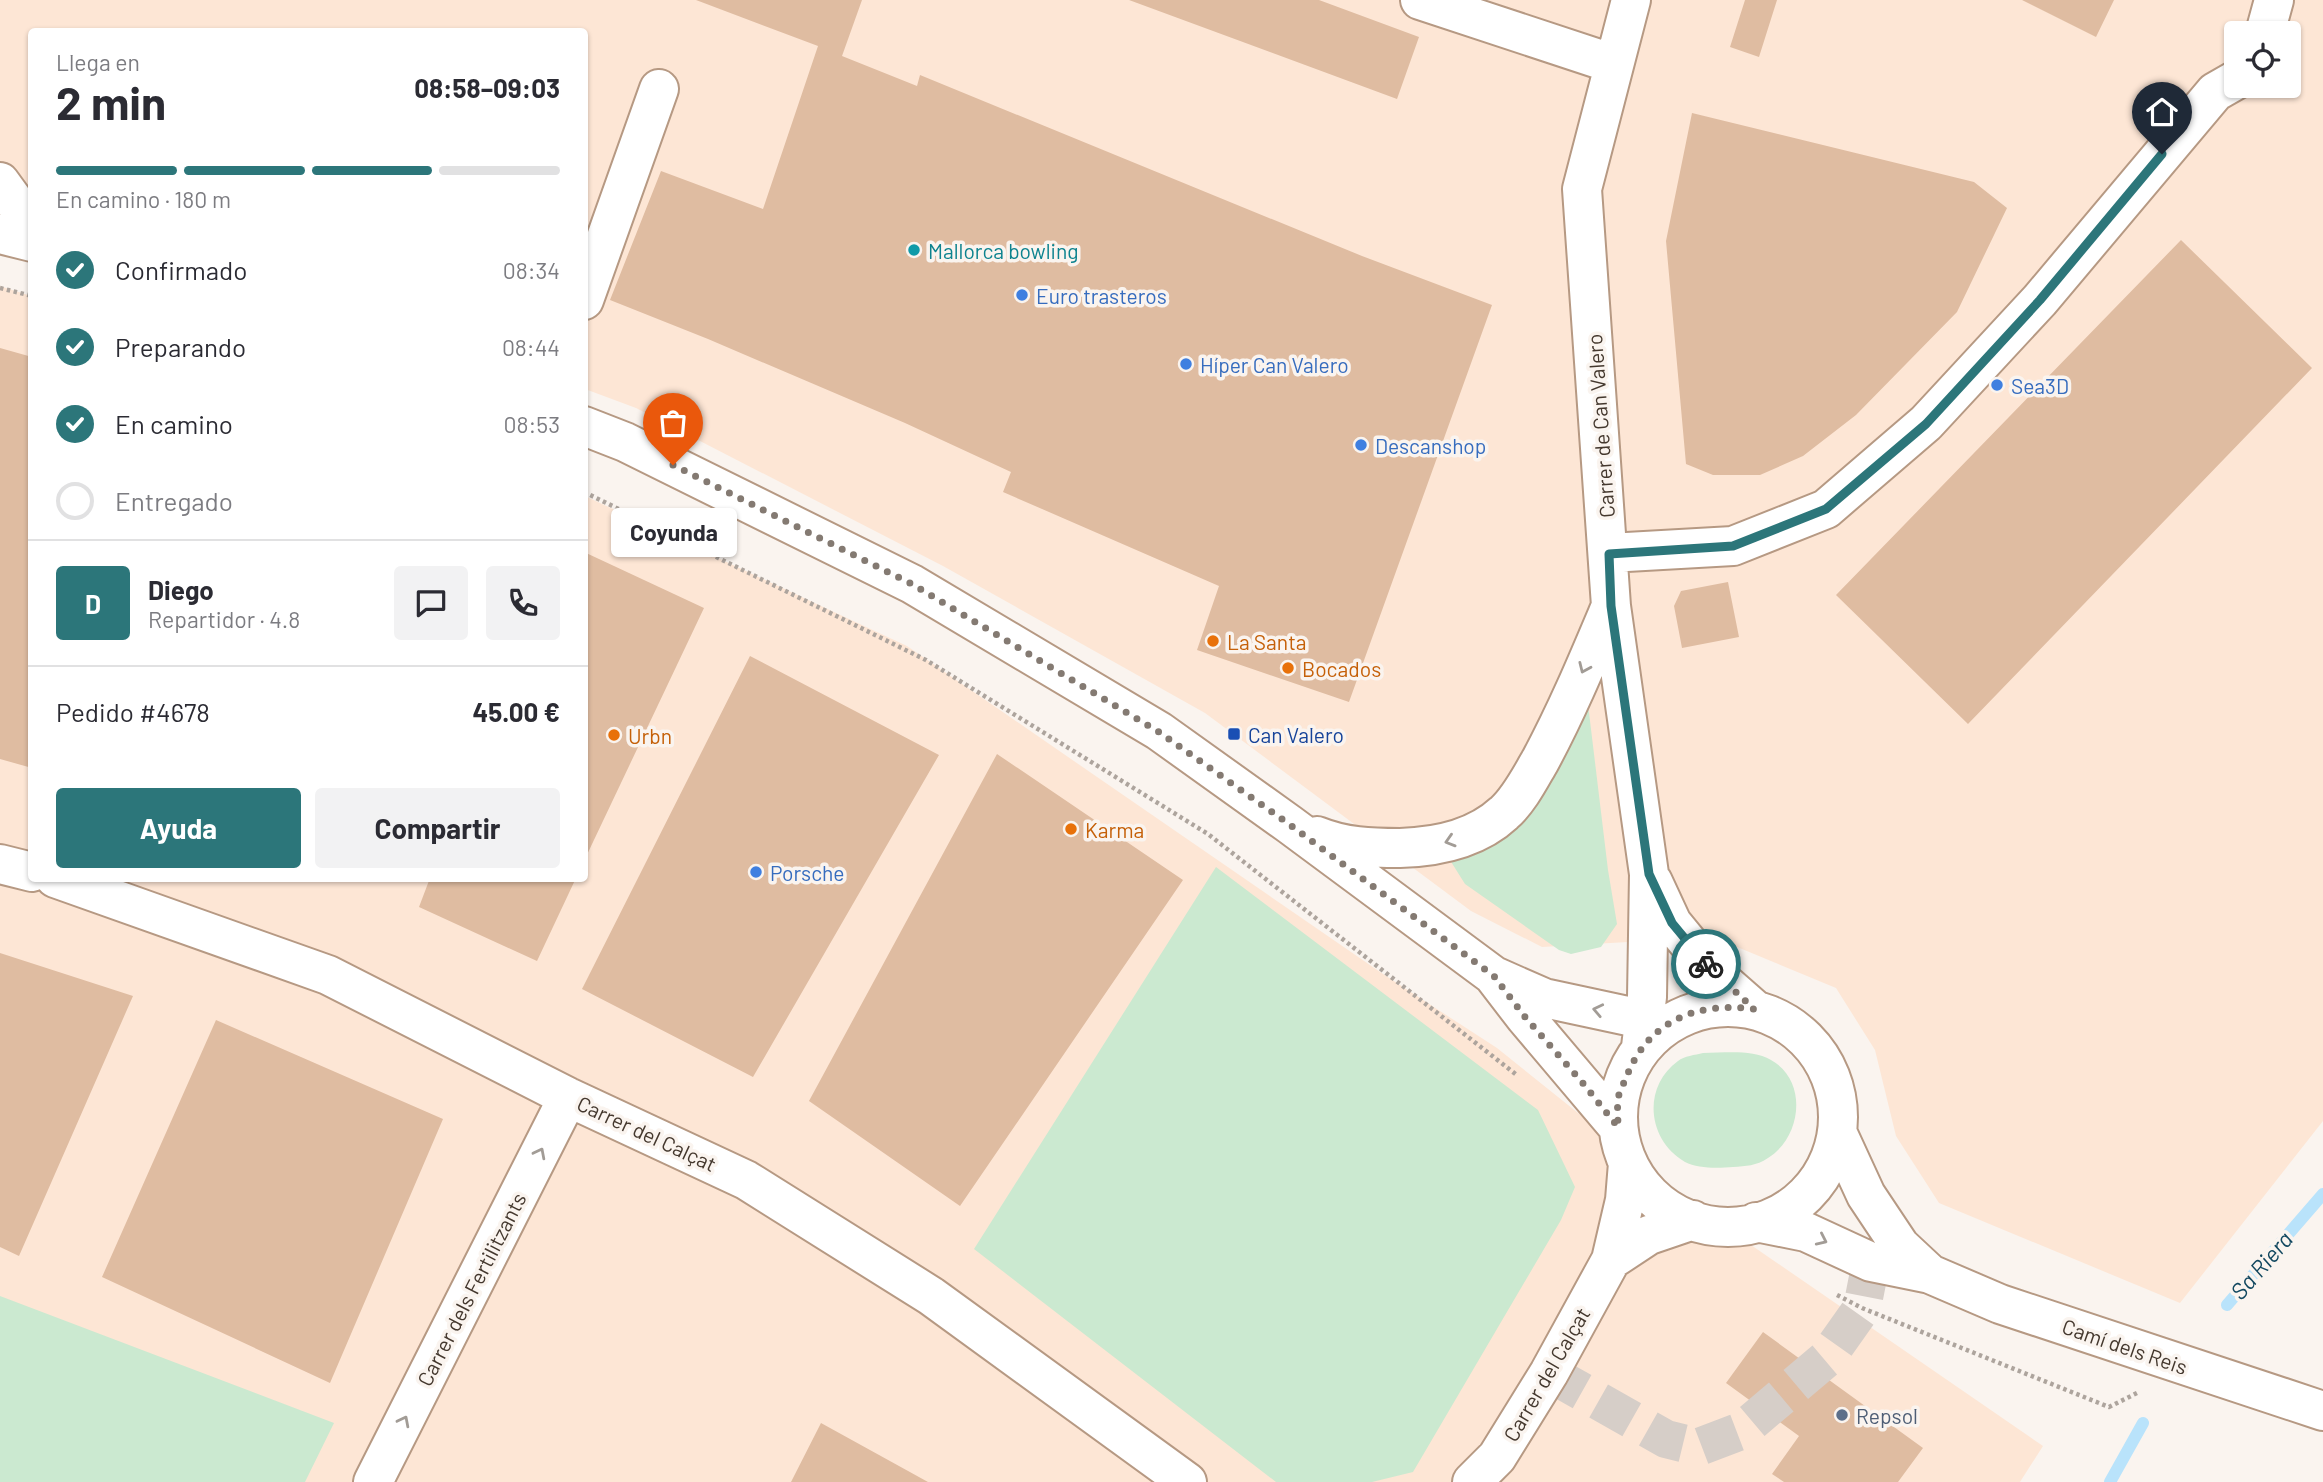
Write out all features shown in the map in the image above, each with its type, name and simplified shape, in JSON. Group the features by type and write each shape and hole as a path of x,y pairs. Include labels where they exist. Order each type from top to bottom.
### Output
{"street":[{"path":"1420,0 1615,64"},
{"name":"Carrer de Can Valero","path":"1289,824 1329,841 1366,848 1445,844 1480,831 1505,813 1531,777 1559,726 1611,606 1582,189 1631,0"},
{"path":"2268,21 2274,0"},
{"path":"1609,554 1733,546 1826,509 1926,424 2040,300 2215,92 2224,87"},
{"path":"588,289 659,89"},
{"path":"0,182 28,220"},
{"path":"0,234 28,241"},
{"path":"588,428 625,442 912,584 1159,732 1289,824 1494,976 1544,998 1650,1030 1699,1011 1732,1006 1767,1012 1798,1030 1822,1057 1836,1091 1837,1132 1832,1159 1811,1192 1781,1213 1746,1226 1709,1226 1675,1214 1649,1194 1623,1145 1582,1082 1525,1017 1494,976"},
{"path":"1611,606 1649,874 1650,1030 1633,1059 1618,1098 1625,1200 1611,1260"},
{"path":"0,864 28,871"},
{"path":"1649,874 1672,923 1713,973 1754,1009"},
{"name":"Carrer del Calçat","path":"66,882 328,975 568,1097 746,1180 931,1296 1187,1482"},
{"name":"Carrer dels Fertilitzants","path":"373,1482 568,1097"},
{"path":"1837,1132 1866,1195 1900,1246 1930,1274"},
{"path":"1611,1260 1649,1235 1693,1220"},
{"path":"1756,1222 1806,1233 1871,1262 1930,1274"},
{"name":"Carrer del Calçat","path":"1472,1482 1497,1457 1549,1373 1611,1260"},
{"name":"Camí dels Reis","path":"1930,1274 2000,1304 2323,1411"}],"path":[{"path":"0,288 28,295"},
{"path":"588,494 926,660 1208,834 1526,1083"},
{"path":"1827,1289 1862,1308 2109,1407"}],"shaded area":[{"path":"0,0 2323,0 2323,1121 2180,1303 1939,1203 1896,1136 1875,1050 1836,988 1713,937 1542,947 1471,911 1205,713 943,566 636,408 588,390 588,28 28,28 28,208 0,200"},
{"path":"0,286 28,295 28,882 588,882 588,497 907,646 1383,974 1497,1048 1693,1205 2043,1446 2020,1482 0,1482"}],"green space":[{"path":"1587,696 1617,924 1601,947 1571,954 1559,950 1465,884 1448,857"},
{"path":"1216,867 1538,1110 1575,1187 1561,1220 1413,1472 1372,1482 1276,1482 974,1249"},
{"path":"1703,1053 1755,1054 1771,1060 1783,1069 1791,1081 1796,1109 1793,1124 1779,1149 1764,1161 1738,1167 1696,1166 1685,1162 1663,1141 1654,1113 1654,1099 1659,1085 1666,1072 1678,1061"},
{"path":"0,1296 334,1423 305,1482 0,1482"}],"building":[{"path":"696,0 862,0 842,56 917,86 920,75 1362,256 1492,305 1349,702 1197,650 1219,586 1003,492 1011,472 905,423 610,300 661,171 763,209 818,46"},
{"path":"1129,0 1319,0 1419,37 1397,99"},
{"path":"1745,0 1777,0 1759,57 1730,47"},
{"path":"2022,0 2114,0 2096,37"},
{"path":"1692,113 1974,182 2007,208 1957,312 1856,415 1803,456 1760,475 1713,475 1686,464 1666,241"},
{"path":"2181,240 2312,368 1968,724 1836,595"},
{"path":"0,348 28,356 28,767 0,759"},
{"name":"Urbn","path":"588,554 704,608 588,853"},
{"path":"1728,582 1739,637 1682,648 1674,606 1681,591"},
{"name":"Porsche","path":"750,656 939,755 753,1077 582,989"},
{"path":"997,754 1183,880 960,1206 809,1101"},
{"path":"428,882 574,882 537,961 419,907"},
{"path":"0,953 133,996 19,1256 0,1247"},
{"path":"216,1020 443,1119 330,1383 102,1277"},
{"path":"1763,1332 1923,1448 1898,1482 1784,1482 1772,1474 1799,1436 1726,1383"},
{"path":"821,1423 928,1482 791,1482"}],"waterway":[{"name":"Sa Riera","path":"2227,1305 2323,1194"},
{"name":"Sa Riera","path":"2110,1482 2143,1423"}],"tunnel":[{"path":"1549,1373 1666,1439 1699,1447 1741,1431 1826,1359 1862,1308 1871,1262"}],"way so far":[{"path":"673,465 912,584 1159,732 1289,824 1494,976 1618,1127 1618,1098 1633,1059 1641,1047 1665,1024 1699,1011 1732,1006 1754,1009 1706,964"}],"place":[{"name":"Mallorca bowling","path":"914,250"},
{"name":"Euro trasteros","path":"1022,295"},
{"name":"Híper Can Valero","path":"1186,364"},
{"name":"Sea3D","path":"1997,385"},
{"name":"Descanshop","path":"1361,445"},
{"name":"Coyunda","path":"673,465"},
{"name":"La Santa","path":"1213,641"},
{"name":"Bocados","path":"1288,668"},
{"name":"Can Valero","path":"1234,734"},
{"name":"Urbn","path":"614,735"},
{"name":"Karma","path":"1071,829"},
{"name":"Porsche","path":"756,872"},
{"name":"Repsol","path":"1842,1415"}],"route":[{"path":"1706,964 1672,923 1649,874 1611,606 1609,554 1733,546 1826,509 1926,424 2040,300 2162,154"}]}
